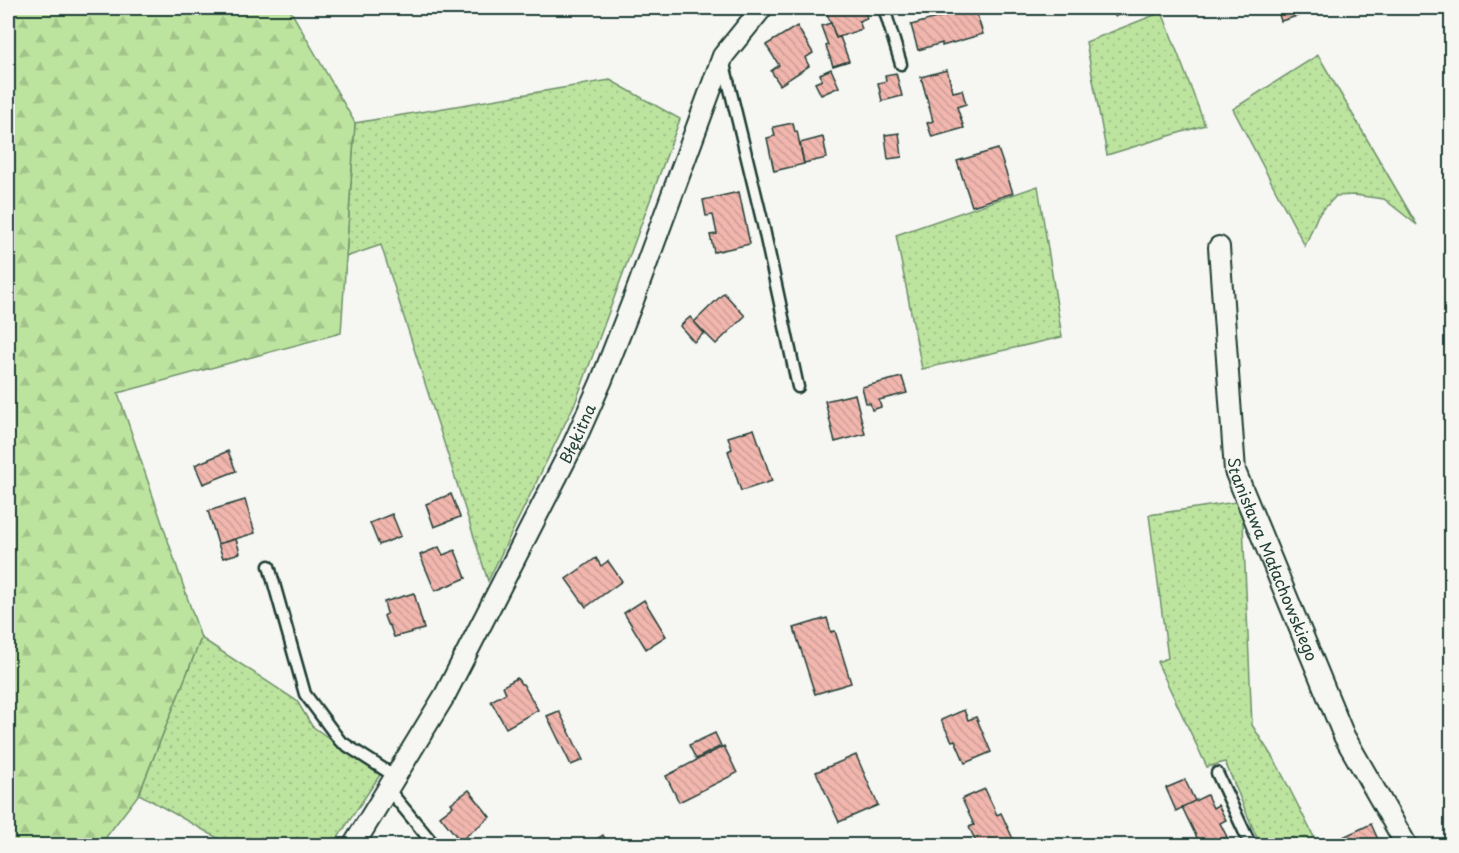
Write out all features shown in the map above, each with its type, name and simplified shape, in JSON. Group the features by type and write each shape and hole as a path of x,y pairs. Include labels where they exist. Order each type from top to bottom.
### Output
{"street":[{"name":"Błękitna","path":"353,846 445,695 573,445 634,298 723,56 762,8"},
{"name":"Stanisława Małachowskiego","path":"1219,247 1235,471 1344,736 1407,846"}],"lane":[{"path":"884,8 901,64"},
{"path":"723,56 798,387"},
{"path":"268,566 305,694 340,741 392,783 435,846"},
{"path":"1217,773 1251,846"}],"green space":[{"path":"8,8 289,8 355,123 341,333 118,393 201,638 139,794 100,845 8,845"},
{"path":"1162,12 1205,125 1107,155 1086,42"},
{"path":"1318,55 1417,225 1384,199 1354,195 1336,196 1318,215 1305,246 1233,109"},
{"path":"610,80 680,119 576,401 488,581 381,245 346,257 355,123"},
{"path":"1038,186 1062,337 922,369 896,235"},
{"path":"1242,501 1252,725 1278,766 1318,845 1260,845 1225,762 1207,767 1157,662 1168,658 1149,515"},
{"path":"201,638 297,701 312,726 380,775 333,845 230,845 139,794"}],"building":[{"path":"825,8 863,8 867,18 859,21 862,29 836,38"},
{"path":"975,8 983,34 942,46 942,43 918,50 911,25"},
{"path":"1112,8 1141,8 1142,9 1115,16"},
{"path":"1277,8 1323,8 1281,21"},
{"path":"831,23 836,38 840,37 849,61 833,66 821,26"},
{"path":"797,26 813,53 805,58 809,66 780,85 771,71 779,65 766,45"},
{"path":"831,69 839,87 821,95 815,83 822,80 820,74"},
{"path":"947,70 953,92 962,90 966,104 957,107 964,128 932,137 927,123 933,121 921,77"},
{"path":"896,73 902,96 882,101 878,83 886,81 885,75"},
{"path":"793,123 804,164 774,171 767,138 775,136 773,127"},
{"path":"899,133 902,157 888,159 885,135"},
{"path":"823,137 827,158 804,163 800,143"},
{"path":"998,149 1013,193 972,206 957,161"},
{"path":"739,192 750,244 714,252 710,235 717,234 713,215 706,216 703,200"},
{"path":"724,293 745,316 716,344 694,322"},
{"path":"690,317 704,333 694,342 680,326"},
{"path":"902,377 907,393 879,400 881,407 872,410 870,403 866,403 862,387"},
{"path":"855,394 865,434 835,442 825,401"},
{"path":"754,429 772,481 741,491 728,451 732,449 728,437"},
{"path":"228,451 236,471 203,484 195,465"},
{"path":"451,494 460,517 434,527 426,504"},
{"path":"245,500 255,533 218,544 208,511"},
{"path":"392,514 401,536 379,545 370,523"},
{"path":"236,539 240,553 223,558 218,544"},
{"path":"439,547 443,555 455,550 466,578 435,591 420,555"},
{"path":"596,558 601,566 608,561 622,581 586,607 566,579"},
{"path":"414,593 424,629 394,637 384,616 387,613 384,602"},
{"path":"644,600 666,636 646,649 624,613"},
{"path":"827,618 831,632 835,631 851,683 815,694 794,628"},
{"path":"517,678 538,710 506,728 491,701 506,693 503,686"},
{"path":"964,710 968,720 976,717 991,752 965,763 955,740 952,741 941,720"},
{"path":"559,711 583,760 571,765 547,716"},
{"path":"715,733 721,746 696,759 689,745"},
{"path":"724,746 737,773 679,802 666,776"},
{"path":"856,755 878,805 839,822 816,772"},
{"path":"1185,780 1195,801 1176,811 1166,788"},
{"path":"985,789 997,815 1001,813 1013,839 1000,846 978,846 969,827 974,825 962,799"},
{"path":"469,790 490,817 460,841 440,816 453,806 451,803"},
{"path":"1207,795 1213,808 1218,805 1226,820 1220,823 1227,837 1208,846 1201,846 1182,807"},
{"path":"1371,824 1381,846 1326,845"},
{"path":"603,835 609,846 586,846"}]}
